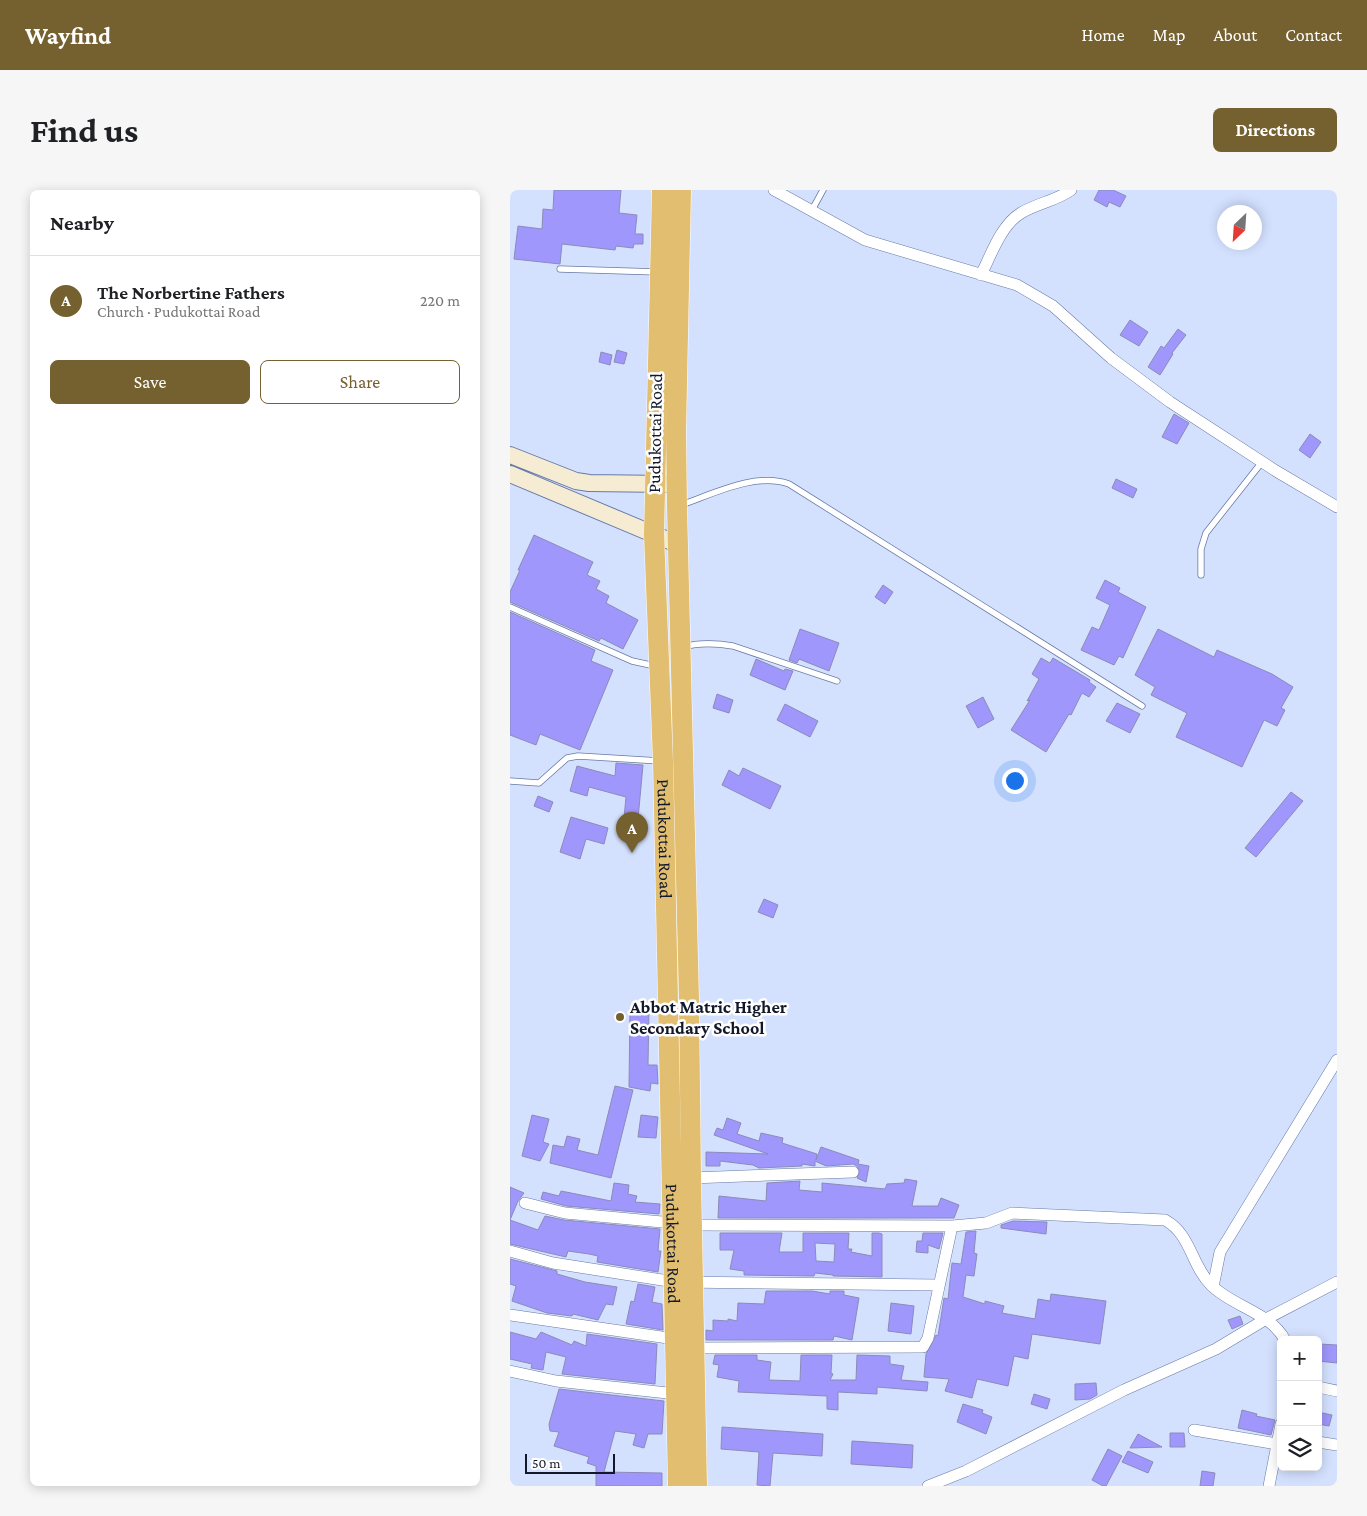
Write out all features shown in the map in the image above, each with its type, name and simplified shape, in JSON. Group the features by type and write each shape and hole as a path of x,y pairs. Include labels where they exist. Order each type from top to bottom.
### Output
{"highway":[{"name":"Pudukottai Road","path":"662,190 654,535 663,761 668,1002 684,1283 695,1348 697,1486"},
{"name":"Pudukottai Road","path":"681,190 677,544 689,1000 690,1178 682,1224"},
{"path":"668,1002 689,1000"},
{"name":"Pudukottai Road","path":"678,1486 676,1339 684,1283"}],"street":[{"path":"774,190 865,240 1017,285 1054,306 1111,358 1163,397 1262,462 1337,506"},
{"path":"981,275 1002,233 1012,220 1020,213 1071,190"},
{"path":"510,455 576,481 589,483 677,484"},
{"path":"510,474 677,544"},
{"path":"1214,1288 1220,1252 1337,1060"},
{"path":"690,1178 853,1172"},
{"path":"525,1203 565,1213 682,1224 952,1226 986,1223 1012,1213 1165,1220 1177,1226 1205,1278 1214,1288 1266,1319 1283,1336"},
{"path":"695,1348 923,1347 928,1338 952,1226"},
{"path":"510,1251 553,1263 684,1283 938,1285"},
{"path":"928,1486 966,1471 1124,1390 1216,1349 1266,1319 1337,1282"},
{"path":"510,1315 676,1339"},
{"path":"510,1371 556,1381 677,1394"},
{"path":"1322,1388 1337,1391"},
{"path":"1194,1430 1277,1434"},
{"path":"1322,1443 1337,1445"},
{"path":"1269,1486 1277,1444"}],"lane":[{"path":"812,210 823,190"},
{"path":"560,269 660,272"},
{"path":"1201,575 1201,549 1206,533 1262,462"},
{"path":"677,506 761,480 776,480 789,484 1142,706"},
{"path":"510,607 632,661 660,667"},
{"path":"681,648 702,644 733,646 837,681"},
{"path":"510,781 539,783 546,779 558,764 567,758 573,757 663,761"}],"building":[{"path":"554,190 621,190 619,213 637,215 635,234 643,234 643,244 634,244 633,248 616,246 615,250 562,244 560,264 514,259 518,226 542,229 543,209 553,210"},
{"path":"1099,190 1113,190 1126,196 1120,207 1109,202 1107,207 1094,200"},
{"path":"1130,320 1148,332 1139,346 1120,335"},
{"path":"1178,329 1186,335 1172,353 1160,375 1148,367 1161,346 1164,348"},
{"path":"617,350 627,353 624,364 614,362"},
{"path":"601,352 612,355 610,365 599,362"},
{"path":"1174,414 1189,423 1177,444 1162,437"},
{"path":"1310,434 1321,442 1310,458 1299,450"},
{"path":"1116,479 1137,489 1133,498 1112,488"},
{"path":"534,535 593,562 587,575 600,581 596,589 609,596 606,603 638,620 623,649 601,638 599,641 510,602 510,592"},
{"path":"1105,580 1120,588 1118,592 1146,607 1123,658 1119,656 1114,665 1081,650 1092,627 1099,630 1110,605 1096,598"},
{"path":"883,585 893,592 885,604 875,597"},
{"path":"510,612 595,650 591,661 613,670 580,750 540,734 536,745 510,735"},
{"path":"800,629 839,643 829,671 799,659 797,663 789,660"},
{"path":"1158,629 1214,657 1217,650 1272,674 1293,687 1281,708 1285,710 1277,726 1264,720 1242,767 1176,737 1187,713 1151,695 1155,687 1135,675"},
{"path":"1041,658 1050,663 1053,658 1090,680 1089,682 1096,687 1089,697 1082,693 1071,715 1069,714 1046,752 1011,730 1030,700 1027,701 1039,679 1032,674"},
{"path":"756,659 784,671 785,669 793,671 785,690 750,675"},
{"path":"717,694 733,700 729,713 713,708"},
{"path":"983,697 994,719 978,728 966,706"},
{"path":"1117,703 1140,714 1130,733 1106,721"},
{"path":"785,704 818,721 810,737 777,720"},
{"path":"616,763 643,765 638,819 624,818 626,797 589,787 587,796 570,791 577,766 615,776"},
{"path":"743,768 781,786 770,809 722,785 729,770 739,776"},
{"path":"1291,792 1303,801 1256,857 1245,848"},
{"path":"538,796 553,802 549,812 534,806"},
{"path":"571,817 608,828 604,844 586,839 580,859 560,852"},
{"path":"764,899 778,905 773,918 758,912"},
{"path":"630,1008 649,1008 648,1065 657,1065 658,1084 651,1083 650,1091 629,1087"},
{"path":"615,1086 633,1090 611,1178 550,1163 553,1145 564,1147 567,1136 580,1139 577,1150 598,1155"},
{"path":"532,1115 549,1119 543,1142 549,1144 540,1161 522,1156"},
{"path":"641,1115 658,1117 656,1138 638,1137"},
{"path":"727,1118 741,1123 737,1134 759,1141 761,1133 783,1138 782,1143 817,1154 816,1160 821,1147 859,1160 858,1164 869,1166 866,1182 857,1178 860,1171 853,1164 826,1166 815,1161 815,1166 802,1164 802,1166 759,1168 753,1165 720,1161 720,1166 706,1166 706,1152 768,1154 714,1135 717,1128 723,1130"},
{"path":"905,1179 917,1181 912,1206 938,1206 941,1198 959,1205 954,1218 718,1218 719,1196 766,1201 767,1183 800,1181 799,1190 822,1192 822,1183 885,1189 887,1184 904,1183"},
{"path":"614,1183 629,1185 628,1194 637,1196 635,1202 660,1204 659,1214 566,1206 541,1199 543,1192 559,1196 561,1191 611,1201"},
{"path":"510,1187 524,1193 518,1201 510,1220"},
{"path":"545,1216 564,1220 660,1229 658,1251 661,1251 658,1272 597,1262 598,1256 589,1254 568,1251 566,1257 510,1244 510,1220 538,1230"},
{"path":"1013,1221 1047,1222 1046,1234 1001,1228 1001,1225"},
{"path":"976,1231 974,1253 977,1254 974,1276 966,1275 963,1297 985,1304 985,1301 1004,1306 1002,1313 1035,1319 1038,1299 1050,1301 1051,1294 1106,1301 1100,1344 1032,1334 1028,1359 1014,1356 1008,1386 977,1379 972,1398 945,1391 949,1379 924,1377 926,1354 936,1335 938,1336 944,1298 948,1299 952,1263 961,1264 966,1232"},
{"path":"720,1233 782,1233 779,1252 803,1252 803,1233 849,1233 848,1249 852,1249 851,1252 872,1256 872,1233 879,1233 882,1234 882,1277 833,1276 815,1273 814,1276 744,1275 744,1271 730,1269 734,1250 720,1250","holes":["815,1243 835,1244 834,1262 816,1261"]},
{"path":"923,1233 943,1233 939,1249 928,1245 928,1253 916,1252 917,1241 922,1241"},
{"path":"510,1259 557,1271 557,1274 585,1282 617,1287 613,1305 606,1304 598,1320 573,1314 572,1316 547,1313 512,1301 516,1286 510,1284"},
{"path":"638,1284 655,1287 652,1302 662,1304 663,1330 626,1324 631,1301 634,1302"},
{"path":"766,1291 812,1291 830,1294 830,1291 844,1291 844,1295 859,1298 852,1340 834,1336 833,1340 706,1340 706,1330 713,1331 713,1320 728,1321 728,1319 737,1321 738,1303 764,1304"},
{"path":"891,1303 914,1306 911,1334 888,1331"},
{"path":"1240,1316 1243,1324 1232,1329 1228,1320"},
{"path":"510,1332 536,1339 541,1332 572,1345 574,1341 586,1346 587,1334 657,1344 655,1384 562,1374 566,1357 546,1352 543,1370 531,1368 532,1364 510,1359"},
{"path":"1322,1344 1337,1345 1337,1363 1322,1361"},
{"path":"715,1355 757,1355 757,1360 771,1362 769,1380 800,1381 801,1355 832,1355 831,1373 833,1374 830,1380 856,1380 857,1355 890,1356 890,1364 904,1366 901,1380 928,1382 927,1391 877,1387 877,1394 838,1392 838,1410 827,1409 827,1396 738,1392 739,1381 717,1377 719,1365 713,1364"},
{"path":"1096,1383 1097,1395 1090,1399 1075,1400 1075,1384"},
{"path":"559,1389 664,1401 662,1434 648,1434 644,1448 633,1445 636,1434 615,1431 604,1472 662,1473 662,1486 596,1486 596,1466 587,1463 589,1457 554,1446 559,1432 550,1431 549,1424"},
{"path":"1034,1394 1050,1399 1047,1409 1031,1404"},
{"path":"963,1404 983,1410 982,1413 992,1417 986,1434 957,1422"},
{"path":"1242,1410 1257,1414 1256,1416 1275,1420 1271,1435 1238,1428"},
{"path":"1322,1413 1332,1415 1329,1426 1322,1425"},
{"path":"722,1427 823,1434 822,1456 773,1453 770,1486 757,1485 759,1452 721,1449"},
{"path":"1170,1433 1184,1433 1185,1447 1170,1447"},
{"path":"1138,1434 1162,1447 1130,1448"},
{"path":"852,1441 913,1445 912,1468 851,1464"},
{"path":"1108,1449 1122,1456 1106,1486 1103,1486 1092,1480"},
{"path":"1128,1451 1153,1462 1148,1473 1122,1462"},
{"path":"1202,1471 1215,1473 1213,1486 1200,1486"}],"place":[{"name":"The Norbertine Fathers","path":"632,853"},
{"name":"Abbot Matric Higher Secondary School","path":"620,1017"}]}
